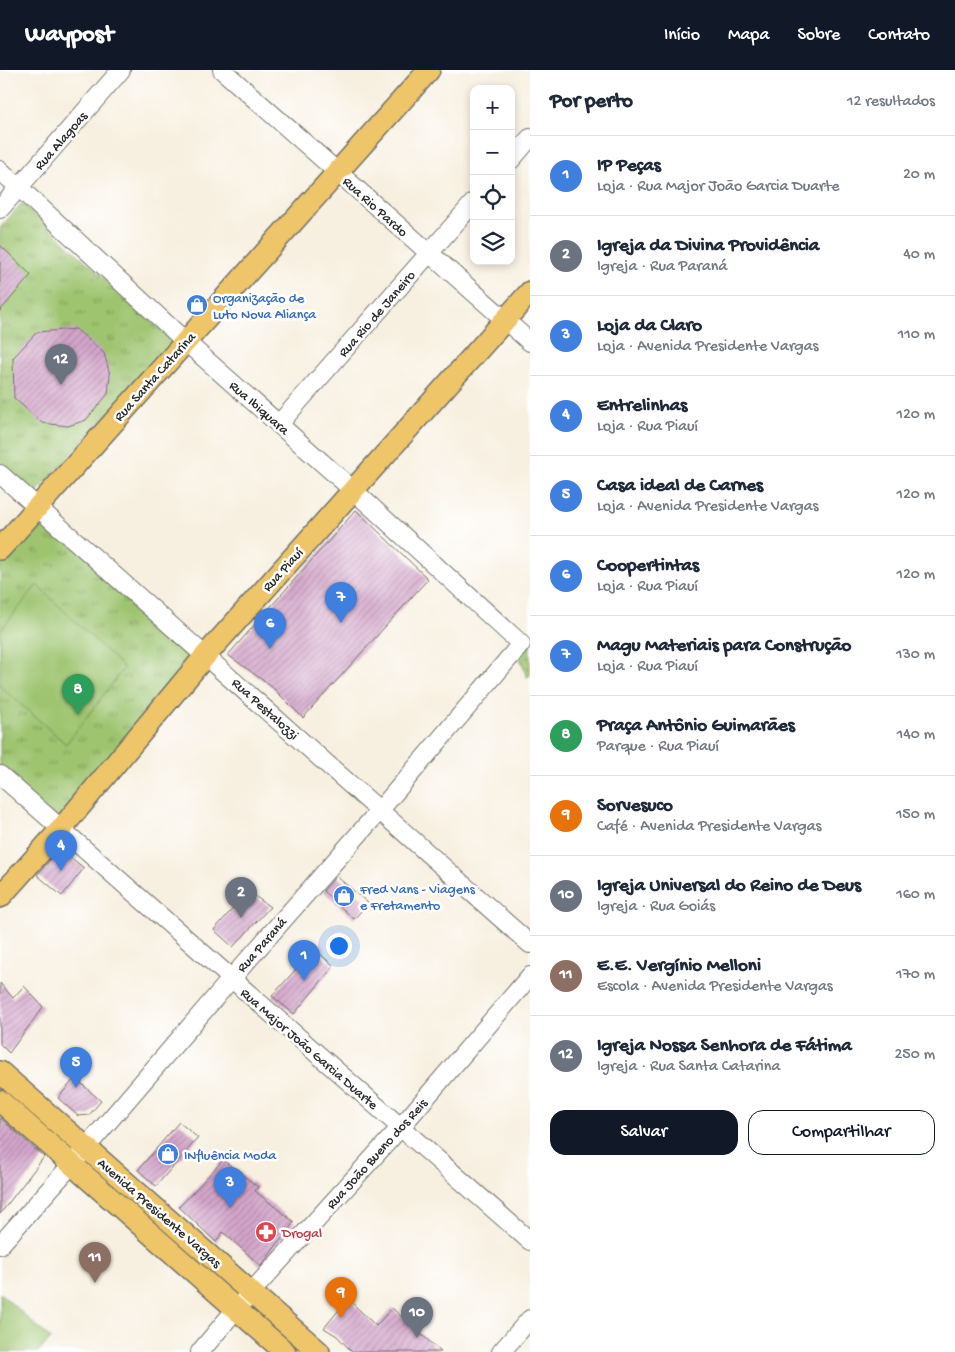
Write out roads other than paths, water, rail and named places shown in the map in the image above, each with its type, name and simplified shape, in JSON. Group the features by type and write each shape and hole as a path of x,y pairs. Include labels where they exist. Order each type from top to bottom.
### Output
{"main road":[{"name":"Rua Santa Catarina","path":"0,549 429,70"},
{"name":"Rua Piauí","path":"0,897 61,829 206,655 530,292"},
{"name":"Avenida Presidente Vargas","path":"0,1072 319,1352"},
{"name":"Avenida Presidente Vargas","path":"0,1101 285,1352"}],"street":[{"name":"Rua Alagoas","path":"0,210 121,70"},
{"name":"Rua Rio Pardo","path":"222,70 530,342"},
{"path":"515,155 530,138"},
{"name":"Rua Ibiquara","path":"0,170 186,342 353,490 521,644"},
{"name":"Rua Rio de Janeiro","path":"279,424 470,207"},
{"name":"Rua Pestalozzi","path":"0,474 530,944"},
{"name":"Rua Paraná","path":"0,1245 380,810 521,644"},
{"name":"Rua Major João Garcia Duarte","path":"0,775 530,1241"},
{"name":"Rua João Bueno dos Reis","path":"200,1352 251,1292 400,1128 530,976"},
{"path":"501,1352 530,1319"}],"place":[{"name":"Organização de Luto Nova Aliança","path":"197,305"},
{"name":"Igreja Nossa Senhora de Fátima","path":"61,385"},
{"name":"Magu Materiais para Construção","path":"341,623"},
{"name":"Coopertintas","path":"270,649"},
{"name":"Praça Antônio Guimarães","path":"78,715"},
{"name":"Entrelinhas","path":"61,871"},
{"name":"Fred Vans - Viagens e Fretamento","path":"344,896"},
{"name":"Igreja da Divina Providência","path":"241,918"},
{"name":"IP Peças","path":"304,981"},
{"name":"Casa ideal de Carnes","path":"76,1088"},
{"name":"INfluência Moda","path":"168,1154"},
{"name":"Loja da Claro","path":"230,1208"},
{"name":"Drogal","path":"266,1232"},
{"name":"E.E. Vergínio Melloni","path":"95,1283"},
{"name":"Sorvesuco","path":"341,1318"},
{"name":"Igreja Universal do Reino de Deus","path":"417,1338"}]}
